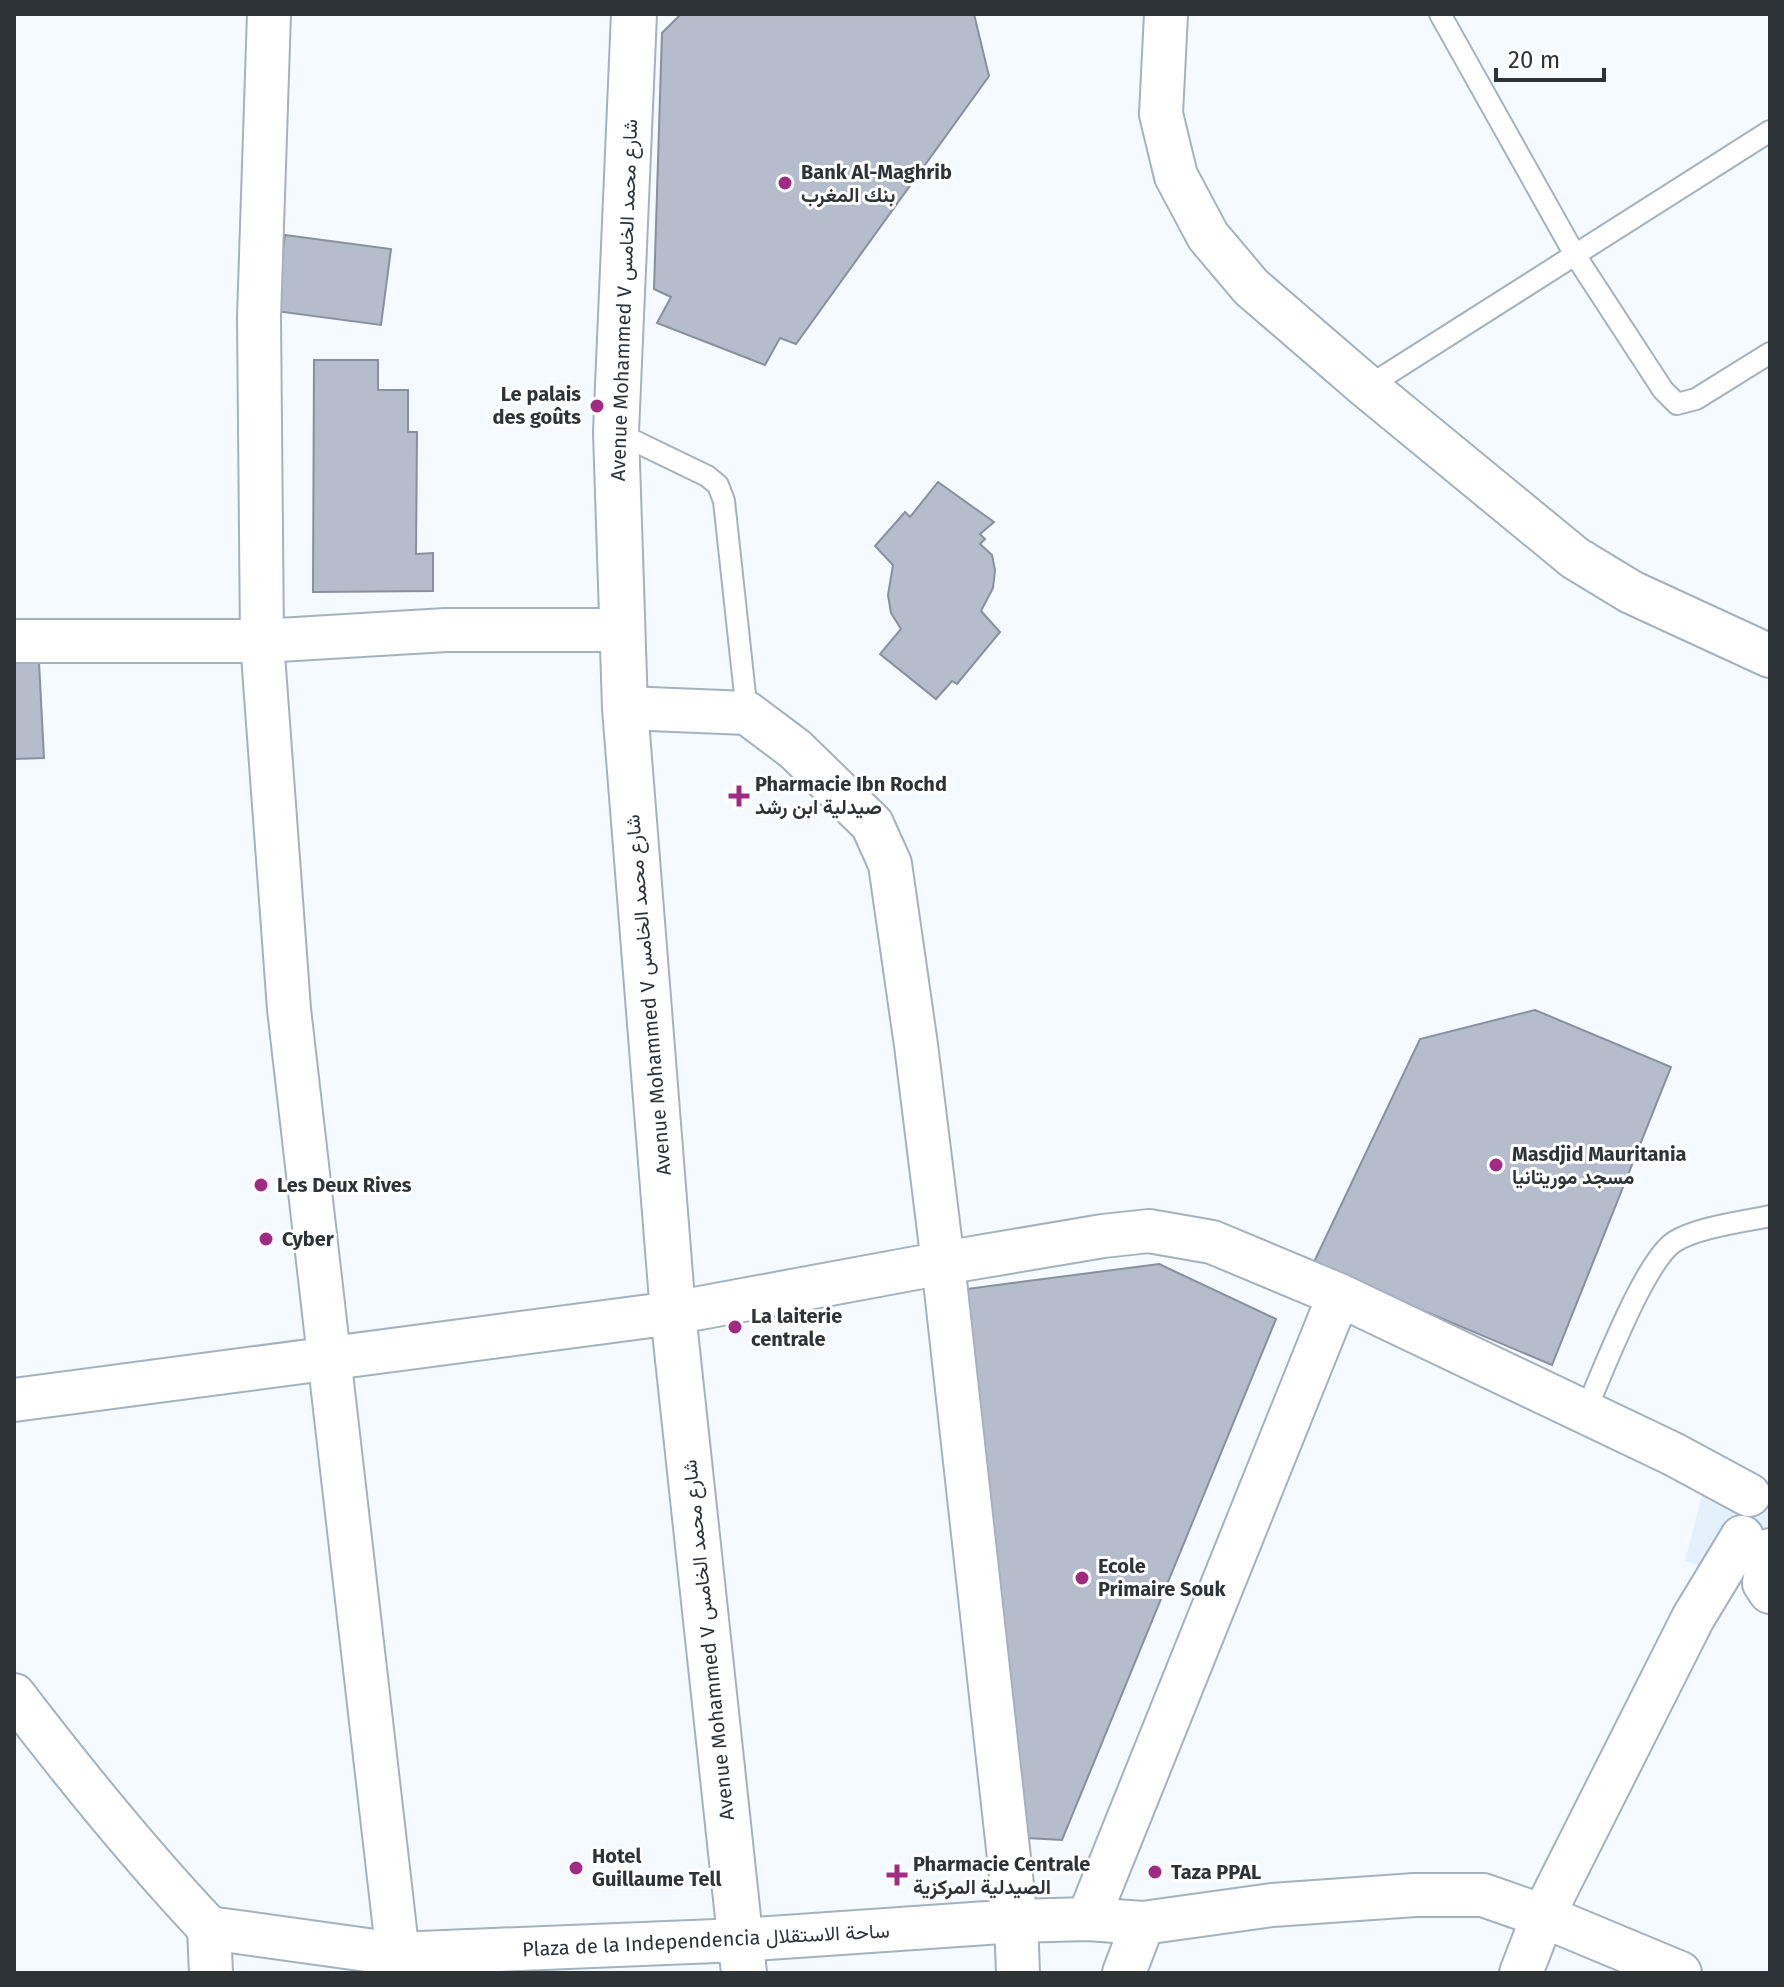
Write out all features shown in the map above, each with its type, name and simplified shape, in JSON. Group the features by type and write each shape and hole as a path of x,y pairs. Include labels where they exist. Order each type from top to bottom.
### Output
{"street":[{"path":"269,14 259,317 262,641 289,1009 398,1963"},
{"name":"Avenue Mohammed V شارع محمد الخامس","path":"634,14 616,432 625,708 673,1313 742,1956"},
{"path":"1166,14 1161,114 1176,176 1208,236 1251,287 1575,558 1631,592 1770,656"},
{"path":"14,641 262,641 446,630 623,630"},
{"path":"625,708 747,713 795,749 872,824 890,864 943,1263 1016,1921 1018,1973"},
{"path":"14,1400 673,1313 943,1263 1149,1231 1212,1242 1339,1295 1760,1494"},
{"path":"1088,1919 1339,1295"},
{"path":"1760,1494 1737,1510 1737,1529 1761,1544"},
{"path":"1761,1544 1764,1583 1770,1592"},
{"path":"1521,1973 1543,1916 1693,1618 1761,1544"},
{"path":"14,1695 151,1866 209,1928 211,1973"},
{"name":"Plaza de la Independencia ساحة الاستقلال","path":"209,1928 398,1963 742,1956 1016,1921 1088,1919 1143,1923 1272,1905 1415,1895 1483,1895 1543,1916 1680,1973"},
{"path":"1124,1973 1143,1923"}],"lane":[{"path":"1440,14 1575,255 1663,390 1677,404 1696,399 1770,353"},
{"path":"1367,387 1770,131"},
{"path":"616,432 707,476 718,485 724,501 747,713"},
{"path":"1585,1412 1638,1294 1658,1258 1673,1243 1688,1235 1770,1216"}],"shaded area":[{"path":"1708,1472 1770,1491 1770,1591 1685,1561"}],"building":[{"name":"Bank Al-Maghrib بنك المغرب","path":"681,14 974,14 989,76 796,344 780,338 765,365 657,323 671,297 654,289 662,33"},
{"path":"285,235 391,249 381,325 275,311"},
{"path":"314,360 378,360 378,390 408,390 408,432 417,432 416,554 433,553 433,591 313,592"},
{"path":"938,482 994,522 980,534 985,539 980,544 992,555 995,570 993,588 981,611 1000,632 957,684 952,681 936,699 880,654 901,629 891,613 888,595 893,565 875,546 905,512 910,517"},
{"path":"38,643 44,758 14,759 14,644"},
{"name":"Masdjid Mauritania مسجد موريتانيا","path":"1535,1010 1671,1067 1552,1365 1313,1264 1420,1039"},
{"name":"Ecole Primaire Souk","path":"1159,1264 1276,1319 1062,1840 1027,1838 959,1290"}],"place":[{"name":"Bank Al-Maghrib بنك المغرب","path":"785,183"},
{"name":"Le palais des goûts","path":"597,406"},
{"name":"Pharmacie Ibn Rochd صيدلية ابن رشد","path":"739,796"},
{"name":"Masdjid Mauritania مسجد موريتانيا","path":"1496,1165"},
{"name":"Les Deux Rives","path":"261,1185"},
{"name":"Cyber","path":"266,1239"},
{"name":"La laiterie centrale","path":"735,1327"},
{"name":"Ecole Primaire Souk","path":"1082,1578"},
{"name":"Hotel Guillaume Tell","path":"576,1868"},
{"name":"Taza PPAL","path":"1155,1872"},
{"name":"Pharmacie Centrale الصيدلية المركزية","path":"897,1875"}]}
